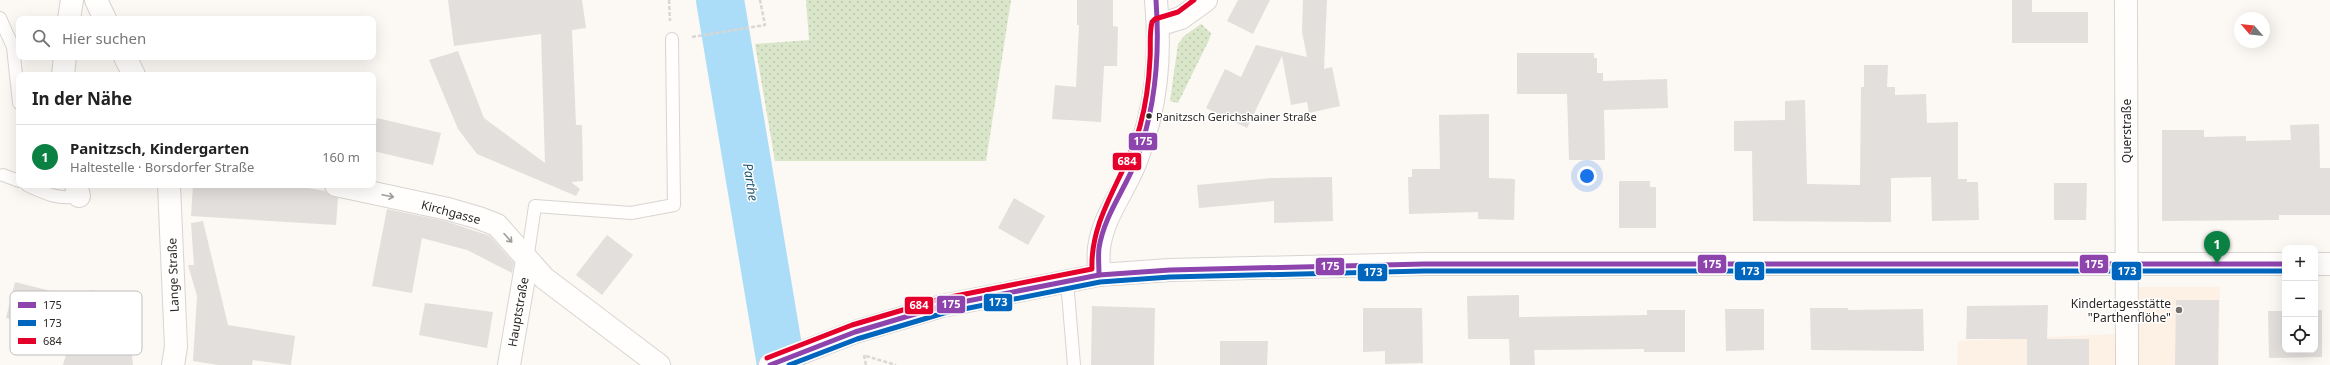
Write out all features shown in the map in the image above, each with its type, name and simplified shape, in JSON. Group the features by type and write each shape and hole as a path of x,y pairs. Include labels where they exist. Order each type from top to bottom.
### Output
{"street":[{"path":"69,16 72,0"},
{"path":"96,0 104,16"},
{"path":"1099,275 1099,247 1110,214 1136,162 1151,116 1158,70 1158,25 1156,0"},
{"path":"1158,25 1181,18 1206,0"},
{"name":"Querstraße","path":"2126,0 2128,365"},
{"path":"63,72 65,60"},
{"path":"126,60 132,72"},
{"name":"Lange Straße","path":"169,188 176,346 173,365"},
{"name":"Kirchgasse","path":"349,188 479,218 497,225 544,278 659,365"},
{"name":"Hauptstraße","path":"509,365 528,260"},
{"path":"770,365 855,332 942,306 1099,275 1178,270 1424,264 2282,264"},
{"path":"2318,264 2330,264"}],"lane":[{"path":"0,18 13,47 16,75"},
{"path":"528,260 535,206 630,213 674,205 672,39"},
{"path":"3,175 16,181"},
{"path":"33,188 50,196 65,199 78,190"},
{"path":"1067,281 1074,365"}],"path":[{"path":"695,36 744,30 765,25 760,0"},
{"path":"864,355 866,365"}],"shaded area":[{"name":"Kindertagesstätte \"Parthenflöhe\"","path":"2139,287 2220,287 2219,365 1957,365 1958,341 2139,333"}],"green space":[{"path":"806,0 1011,0 986,161 775,161 755,44 809,40"},
{"path":"1201,24 1211,33 1209,40 1178,103 1170,101 1178,44 1184,36"}],"building":[{"path":"448,0 582,0 586,28 572,30 576,125 582,125 583,181 571,182 580,189 576,196 477,154 458,129 429,60 458,51 484,118 545,163 541,34 454,46"},
{"path":"1077,0 1113,0 1113,26 1118,27 1117,66 1104,66 1101,122 1052,119 1055,85 1076,87 1079,25 1077,25"},
{"path":"1238,0 1270,0 1253,34 1227,21"},
{"path":"1303,0 1327,0 1324,69 1332,67 1340,106 1309,113 1307,102 1291,105 1282,56 1247,128 1206,108 1225,69 1241,77 1256,45 1307,57 1302,32"},
{"path":"2012,0 2032,0 2032,12 2088,12 2088,43 2012,43"},
{"path":"1517,53 1594,53 1594,58 1597,58 1597,73 1603,73 1603,81 1667,79 1668,108 1604,110 1605,160 1569,160 1567,94 1517,94"},
{"path":"1864,65 1888,65 1887,87 1895,87 1895,95 1926,94 1927,123 1958,122 1958,179 1967,179 1967,182 1978,182 1979,220 1932,221 1931,177 1891,178 1891,222 1753,221 1752,151 1734,151 1734,121 1785,120 1785,101 1805,100 1807,184 1860,185 1861,87 1864,87"},
{"path":"1489,114 1489,178 1515,179 1514,220 1478,219 1478,212 1409,214 1408,177 1412,177 1412,169 1440,169 1439,115"},
{"path":"377,118 441,133 433,165 376,152"},
{"path":"2319,124 2320,168 2330,168 2330,215 2279,215 2279,220 2162,221 2162,130 2204,130 2204,137 2246,136 2246,141 2291,140 2290,125"},
{"path":"1332,177 1333,221 1274,223 1274,201 1199,208 1197,185 1273,178"},
{"path":"1619,181 1650,181 1650,187 1656,187 1656,228 1619,228"},
{"path":"2054,183 2087,183 2086,220 2054,220"},
{"path":"193,188 308,188 325,191 328,194 338,198 336,225 191,216"},
{"path":"1014,198 1045,216 1028,245 998,228"},
{"path":"387,209 445,221 490,236 514,263 512,273 467,250 422,238 412,293 372,286"},
{"path":"203,221 228,325 295,336 291,365 253,360 252,365 218,365 193,361 197,296 188,265 194,265 191,223"},
{"path":"607,235 633,255 602,295 576,275"},
{"path":"15,282 51,291 13,291"},
{"path":"1519,295 1519,317 1647,315 1647,310 1685,310 1685,352 1644,352 1644,349 1534,350 1535,365 1510,365 1509,339 1468,339 1467,296"},
{"path":"2176,300 2219,300 2218,365 2175,365"},
{"path":"10,302 10,319 6,318"},
{"path":"425,303 493,312 487,348 419,335"},
{"path":"2048,305 2047,339 2089,339 2089,365 2027,365 2027,339 1966,339 1967,306"},
{"path":"1092,306 1155,308 1154,365 1091,365"},
{"path":"1363,308 1422,308 1423,363 1385,364 1385,351 1363,352"},
{"path":"1810,308 1848,308 1848,310 1923,309 1924,351 1811,350"},
{"path":"1725,309 1764,309 1764,350 1726,351"},
{"path":"2318,310 2322,310 2322,357 2269,358 2268,311 2282,311 2282,353 2318,353"},
{"path":"1220,341 1268,341 1267,365 1220,365"},
{"path":"66,355 132,355 133,365 63,365"}],"waterway":[{"name":"Parthe","path":"720,0 781,365"}],"transit line":[{"name":"175","path":"1099,275 1099,248 1105,225 1136,161 1148,122 1157,61 1156,0"},
{"name":"684","path":"767,358 852,325 940,299 1092,269 1093,250 1097,231 1110,196 1127,162 1142,118 1149,76 1152,22 1155,19 1178,12 1194,0"},
{"name":"175","path":"770,365 855,332 942,306 1099,275 1170,270 1424,264 2282,264"},
{"name":"173","path":"789,365 857,339 944,313 1100,282 1170,277 1424,271 2282,271"}],"place":[{"name":"Panitzsch Gerichshainer Straße","path":"1149,116"},
{"name":"Panitzsch, Kindergarten","path":"2217,264"},
{"name":"Kindertagesstätte \"Parthenflöhe\"","path":"2179,310"}]}
